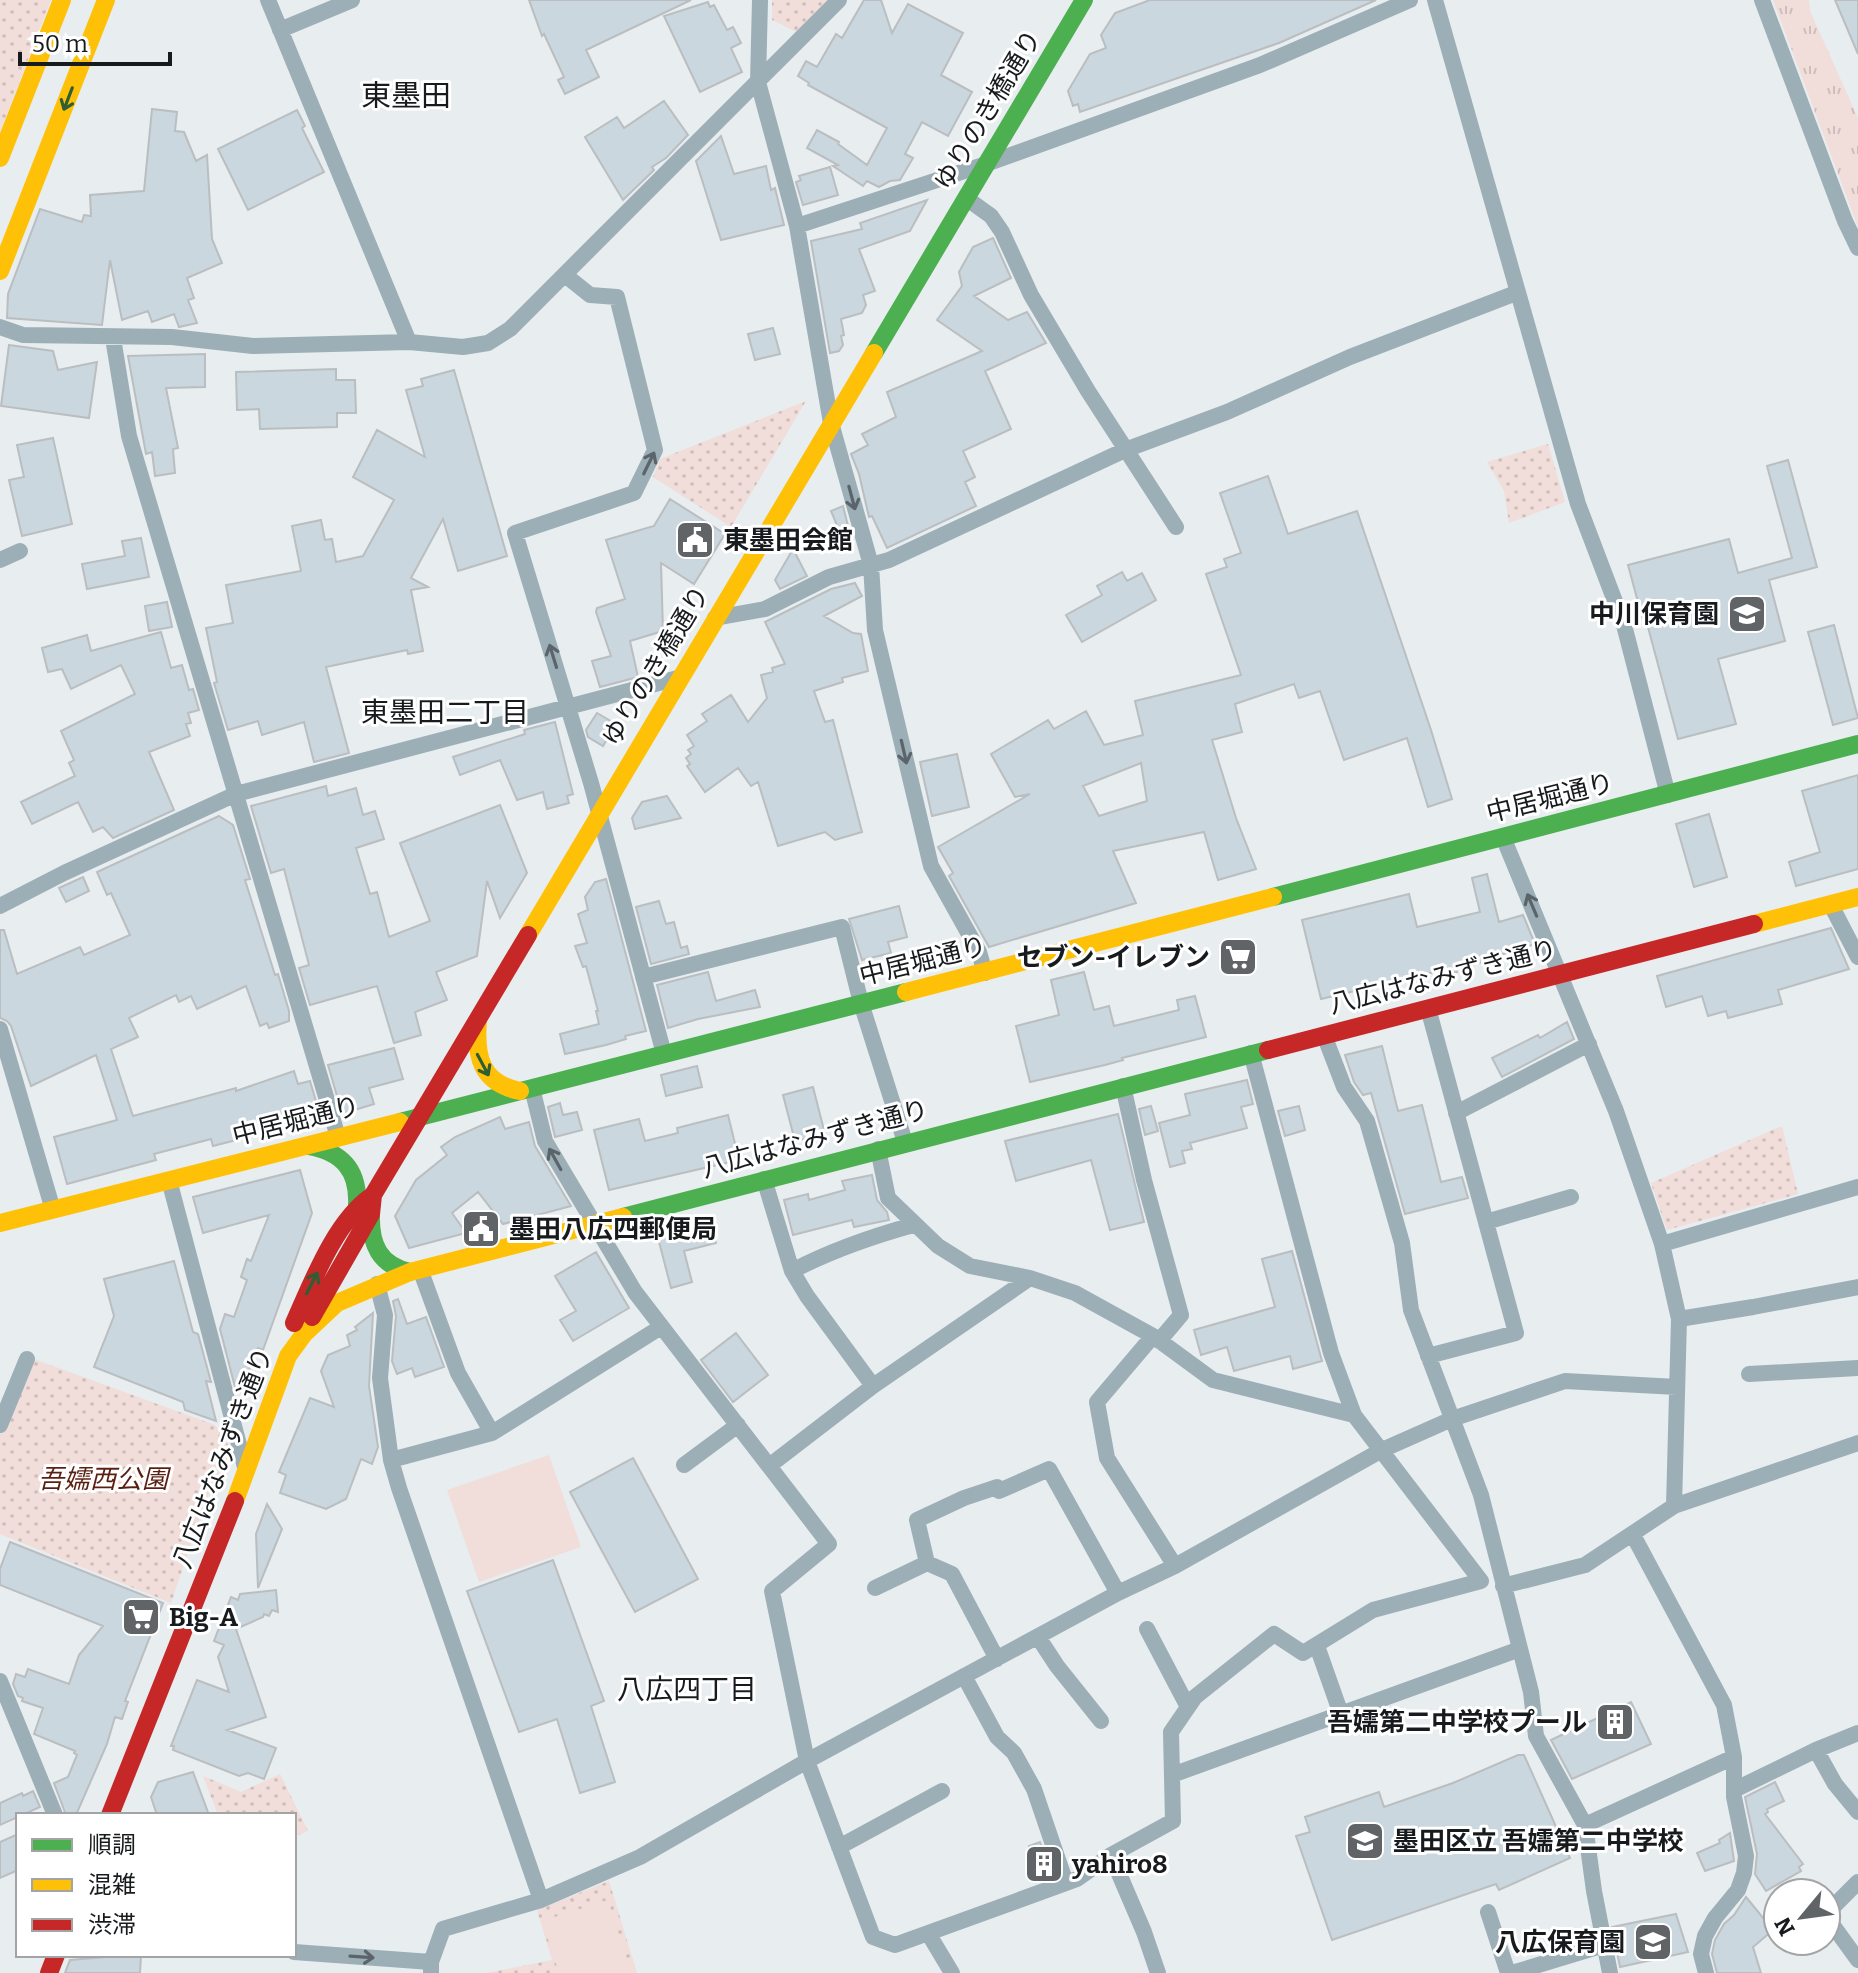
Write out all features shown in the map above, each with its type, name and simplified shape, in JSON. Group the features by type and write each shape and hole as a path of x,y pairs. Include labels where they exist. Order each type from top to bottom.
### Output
{"street":[{"path":"0,158 62,0"},
{"path":"0,271 106,0"},
{"path":"268,0 409,342"},
{"path":"280,30 352,0"},
{"path":"760,0 758,82 797,226 831,423 871,565 875,630 931,866 979,952 985,973"},
{"path":"0,327 23,335 172,337 253,346 409,342 463,347 488,343 510,329 839,0"},
{"name":"ゆりのき橋通り","path":"288,1356 367,1205 1084,0"},
{"path":"797,226 986,164 1260,65 1410,0"},
{"path":"1435,0 1578,504 1624,625 1668,795"},
{"path":"1762,0 1858,248"},
{"path":"966,198 991,216 1002,232 1031,295 1125,450 1176,527"},
{"path":"565,275 590,295 617,297 655,450 634,493 515,533 599,812 664,1054"},
{"path":"715,618 765,609 829,577 903,554 1125,450 1227,412 1350,357 1516,293"},
{"path":"113,338 129,436 338,1137"},
{"path":"0,560 20,551"},
{"path":"0,906 236,794 678,678"},
{"name":"中居堀通り","path":"0,1223 985,973 1267,896 1858,744"},
{"path":"1503,837 1616,1111 1662,1244 1679,1319 1674,1506"},
{"name":"八広はなみずき通り","path":"111,1813 246,1473 288,1356 321,1316 337,1303 415,1270 1858,897"},
{"path":"1831,905 1858,957"},
{"path":"643,977 842,927 861,1003 905,1142"},
{"path":"1428,1008 1516,1333 1428,1356"},
{"path":"479,1019 476,1039 479,1062 496,1083 509,1089 526,1089 545,1141 593,1224 661,1327 829,1544 772,1591 807,1761 873,1937 895,1945 1077,1879 1111,1855 1173,1821 1171,1732 1195,1697 1274,1634 1303,1653 1373,1610 1481,1581 1354,1415 1331,1353 1251,1053"},
{"path":"0,1029 53,1210"},
{"path":"1324,1035 1344,1087 1367,1121 1402,1243 1411,1310 1481,1495 1531,1692 1536,1736 1585,1825 1610,1973"},
{"path":"1456,1113 1589,1044"},
{"path":"1123,1086 1144,1180 1181,1315 1097,1402 1107,1458 1175,1566"},
{"path":"307,1146 323,1147 341,1156 367,1205 375,1252 392,1267 415,1270 458,1373 492,1433"},
{"path":"878,1149 888,1198 938,1246 970,1266 1030,1278 1075,1293 1156,1338 1213,1380 1354,1415"},
{"path":"764,1179 792,1271 873,1386"},
{"path":"169,1180 246,1473"},
{"path":"1662,1244 1858,1187"},
{"path":"1486,1222 1571,1197"},
{"path":"792,1271 858,1240 913,1225"},
{"path":"769,1466 873,1386 1030,1278"},
{"path":"377,1284 385,1315 380,1378 391,1460 541,1900"},
{"path":"1679,1319 1858,1287"},
{"path":"391,1460 492,1433 661,1327"},
{"path":"0,1425 27,1359"},
{"path":"1749,1374 1858,1368"},
{"path":"296,1952 431,1968 443,1929 541,1900 640,1857 807,1761 1118,1593 1175,1566 1382,1450 1452,1419 1565,1381 1677,1387"},
{"path":"684,1465 738,1425"},
{"path":"1503,1586 1585,1565 1674,1506 1858,1443"},
{"path":"927,1563 917,1520 964,1498 997,1487 999,1491 1049,1469 1118,1593"},
{"path":"1633,1535 1724,1705 1734,1757 1734,1790 1746,1856 1744,1873 1738,1890 1705,1936 1701,1954 1706,1973"},
{"path":"875,1588 927,1563 952,1574 997,1659"},
{"path":"1147,1629 1188,1707"},
{"path":"1038,1637 1101,1721"},
{"path":"1317,1646 1341,1714"},
{"path":"1172,1775 1520,1649"},
{"path":"964,1676 997,1737 1014,1753 1034,1789 1066,1883"},
{"path":"0,1681 54,1813"},
{"path":"1734,1790 1858,1733"},
{"path":"1816,1750 1835,1784 1858,1812"},
{"path":"1585,1825 1734,1757"},
{"path":"839,1847 942,1791"},
{"path":"1111,1855 1158,1973"},
{"path":"1842,1898 1858,1882"},
{"path":"1488,1912 1510,1973 1604,1945"},
{"path":"928,1933 952,1973"},
{"path":"1842,1938 1858,1960"}],"green space":[{"path":"0,0 51,0 0,132"},
{"path":"772,0 831,0 799,33 772,20"},
{"path":"1773,0 1809,0 1810,11 1858,118 1858,227"},
{"path":"806,401 731,527 653,477 660,459"},
{"path":"1548,444 1565,502 1509,523 1504,491 1487,462"},
{"path":"1782,1126 1798,1194 1667,1230 1651,1183"},
{"name":"吾嬬西公園","path":"31,1358 215,1425 231,1449 217,1484 206,1499 171,1603 0,1534 0,1434"},
{"path":"549,1455 581,1547 479,1582 447,1490"},
{"path":"280,1774 308,1831 296,1836 296,1813 217,1813 203,1776 241,1792"},
{"path":"609,1881 637,1973 486,1973 552,1960 537,1910"},
{"path":"608,1900 631,1973 559,1973 542,1921"}],"building":[{"path":"529,0 691,0 586,50 599,77 565,94 558,80 564,77 544,34 542,36"},
{"path":"864,0 881,0 892,33 908,4 963,33 941,75 972,92 948,136 922,122 905,154 913,158 900,180 879,187 867,181 863,186 833,166 838,165 807,148 817,130 839,142 867,165 887,128 808,85 798,76 806,61 817,67 836,34 842,38"},
{"path":"1150,0 1376,0 1279,43 1080,112 1078,104 1073,106 1068,91 1090,54 1106,48 1101,35 1115,13"},
{"path":"1835,0 1858,0 1858,54"},
{"path":"708,2 710,7 714,5 727,30 733,27 741,43 731,48 742,72 700,92 664,16"},
{"path":"664,101 688,135 666,158 652,167 654,170 623,200 585,137 617,117 624,128"},
{"path":"152,109 177,112 175,131 184,132 196,161 207,155 212,239 222,263 187,278 194,298 188,300 197,323 179,327 174,314 152,322 148,311 122,320 110,260 102,325 7,318 8,294 40,209 82,222 84,215 91,216 90,195 144,191"},
{"path":"297,110 305,126 302,128 324,172 248,210 218,149"},
{"path":"721,136 734,174 766,166 784,225 721,240 696,161"},
{"path":"830,167 838,195 803,205 796,182 801,180 799,176"},
{"path":"927,200 910,231 859,249 875,291 863,295 866,305 862,313 841,319 843,345 839,351 830,353 811,241 862,229 860,223"},
{"path":"993,238 1011,278 974,296 1008,320 1027,312 1046,343 985,371 1011,429 963,451 975,477 965,482 976,506 887,548 872,516 869,517 851,454 868,445 862,434 896,417 887,392 982,351 937,320 962,286 959,272 973,247"},
{"path":"773,328 780,354 755,360 748,334"},
{"path":"9,345 53,351 58,370 97,362 89,418 1,406"},
{"path":"205,354 205,387 166,388 178,448 173,449 175,473 155,476 152,452 146,454 128,356"},
{"path":"336,369 336,380 355,380 356,413 337,413 337,427 260,429 259,409 237,410 236,372"},
{"path":"454,370 507,556 458,571 443,519 411,578 428,587 411,590 423,651 408,654 407,650 326,667 349,753 314,762 304,722 262,735 258,721 228,730 214,683 217,682 206,628 233,623 226,585 301,571 292,526 321,520 325,540 332,539 336,562 363,556 394,500 353,477 377,430 425,457 406,390 423,386 421,379"},
{"path":"53,438 72,524 22,536 9,480 24,477 17,445"},
{"path":"1788,460 1817,567 1769,580 1785,641 1718,659 1736,724 1678,739 1628,565 1729,539 1738,573 1792,558 1767,466"},
{"path":"1268,476 1288,534 1357,511 1452,799 1428,807 1407,738 1344,760 1320,691 1299,698 1294,684 1235,704 1242,732 1212,740 1236,818 1256,869 1218,880 1204,832 1113,851 1136,903 989,947 949,876 953,873 938,847 1030,794 1015,797 991,754 1048,720 1054,729 1086,711 1104,745 1143,735 1135,701 1241,675 1206,574 1227,567 1224,559 1241,553 1220,493","holes":["1141,763 1147,801 1099,816 1083,786"]},
{"path":"670,499 725,534 694,584 661,563 663,631 630,641 638,677 600,687 592,661 611,656 597,608 625,599 606,540 654,526"},
{"path":"843,506 848,526 839,530 831,511"},
{"path":"141,538 149,577 87,589 82,564 125,556 122,541"},
{"path":"793,549 807,576 780,589 775,580"},
{"path":"1122,572 1127,581 1142,573 1156,600 1082,642 1066,615 1102,595 1097,586"},
{"path":"855,583 862,596 824,616 853,633 861,634 868,671 842,678 843,682 814,691 825,722 833,720 862,832 835,840 825,832 778,846 758,782 751,786 738,768 705,792 687,766 690,764 686,758 691,754 688,750 694,746 687,735 707,721 702,714 731,695 748,722 767,698 761,675 785,664 765,622 831,589"},
{"path":"167,602 172,627 149,631 145,606"},
{"path":"1834,625 1858,718 1833,725 1808,632"},
{"path":"161,632 171,668 182,665 199,710 188,713 191,723 186,724 190,736 149,752 174,810 113,838 103,827 93,832 78,802 32,824 21,802 75,776 69,763 74,760 61,731 135,694 121,665 71,689 62,669 48,672 42,648 87,635 91,651"},
{"path":"597,713 616,724 603,746 588,737 586,730"},
{"path":"555,722 573,794 567,796 569,803 547,809 543,792 517,800 500,760 460,775 453,757 525,734 524,730"},
{"path":"957,754 969,807 932,816 920,762"},
{"path":"1858,775 1858,869 1796,886 1789,862 1820,852 1802,791"},
{"path":"326,786 328,796 356,788 363,815 375,811 384,839 356,848 370,894 377,892 389,937 430,921 400,843 500,805 527,873 500,918 487,881 477,956 436,972 447,1000 415,1012 421,1035 394,1043 377,986 310,1005 299,968 309,965 284,869 271,873 251,806"},
{"path":"667,796 681,818 635,829 632,818 642,802"},
{"path":"1709,814 1727,877 1694,887 1676,824"},
{"path":"219,816 233,825 250,879 245,880 275,975 278,974 289,1021 269,1028 267,1023 260,1026 246,986 197,1009 191,996 179,1002 176,995 129,1018 138,1037 111,1049 133,1116 236,1088 236,1091 294,1071 298,1084 310,1081 320,1115 213,1146 211,1139 154,1154 156,1160 67,1184 54,1137 117,1120 96,1055 31,1086 11,1026 0,1018 0,930 4,930 17,974 80,947 84,955 130,935 111,893 107,895 97,872"},
{"path":"1487,874 1499,922 1523,915 1535,944 1456,969 1457,972 1440,976 1439,971 1321,999 1302,920 1409,894 1417,927 1480,912 1472,878"},
{"path":"83,877 89,891 66,902 59,888"},
{"path":"606,879 646,1031 606,1045 565,1054 560,1034 599,1024 586,966 583,967 575,946 587,943 578,914 588,910 585,897 595,882"},
{"path":"659,901 666,924 674,922 681,948 687,946 689,954 651,964 636,907"},
{"path":"899,906 907,937 888,942 891,953 862,960 849,919"},
{"path":"1831,928 1849,969 1778,990 1782,1004 1728,1018 1726,1011 1708,1016 1702,996 1666,1007 1657,976"},
{"path":"708,972 716,1001 755,990 760,1007 668,1028 657,985"},
{"path":"1084,972 1094,1010 1109,1006 1114,1026 1179,1010 1177,1000 1195,996 1206,1037 1030,1082 1016,1026 1059,1015 1051,980"},
{"path":"1567,1022 1574,1039 1502,1077 1492,1058 1538,1035 1540,1038"},
{"path":"1382,1046 1398,1111 1422,1105 1441,1182 1462,1177 1468,1198 1405,1214 1371,1093 1363,1095 1354,1082 1345,1055"},
{"path":"394,1048 403,1079 369,1088 374,1104 345,1113 341,1110 328,1065"},
{"path":"697,1066 702,1087 666,1096 661,1075"},
{"path":"1247,1080 1253,1104 1241,1107 1247,1128 1190,1143 1192,1149 1182,1151 1185,1163 1170,1167 1159,1123 1190,1115 1185,1094"},
{"path":"813,1087 825,1134 795,1141 783,1095"},
{"path":"560,1103 563,1115 577,1112 582,1130 555,1137 548,1107"},
{"path":"1151,1106 1158,1131 1145,1135 1139,1109"},
{"path":"1299,1106 1305,1130 1285,1136 1278,1111"},
{"path":"1118,1114 1144,1222 1110,1230 1091,1160 1016,1181 1005,1141"},
{"path":"728,1115 739,1160 609,1190 594,1130 639,1119 645,1141 678,1133 677,1128"},
{"path":"500,1117 505,1129 529,1122 535,1146 571,1206 503,1224 478,1192 452,1213 466,1233 409,1248 395,1216 416,1180 447,1155 441,1147 455,1137"},
{"path":"300,1170 312,1213 263,1350 258,1348 240,1392 236,1391 220,1329 225,1314 234,1317 247,1280 241,1277 247,1259 251,1261 269,1215 203,1233 193,1197"},
{"path":"872,1175 877,1200 887,1212 889,1220 854,1227 852,1220 793,1235 784,1200 808,1194 809,1200 845,1190 842,1181"},
{"path":"710,1217 716,1243 684,1251 692,1282 671,1288 657,1234"},
{"path":"1292,1251 1322,1361 1293,1369 1290,1356 1234,1371 1227,1347 1201,1355 1194,1330 1275,1307 1262,1259"},
{"path":"596,1252 629,1308 573,1341 560,1320 576,1311 555,1276"},
{"path":"174,1261 193,1332 198,1334 211,1382 206,1381 216,1421 185,1410 183,1402 94,1367 114,1316 104,1279"},
{"path":"398,1299 407,1324 426,1317 444,1367 415,1377 412,1368 397,1374 392,1361 396,1316 393,1301"},
{"path":"373,1313 369,1386 378,1447 372,1464 361,1459 346,1499 326,1509 280,1493 286,1475 279,1472 310,1398 334,1407 321,1371 328,1355 350,1346 347,1335 357,1330 355,1327"},
{"path":"736,1333 768,1375 733,1402 701,1360"},
{"path":"633,1458 698,1579 635,1612 570,1492"},
{"path":"267,1504 282,1529 258,1588 256,1534"},
{"path":"10,1542 163,1603 125,1701 128,1702 122,1719 115,1717 107,1744 77,1813 65,1813 54,1783 68,1777 77,1755 75,1751 34,1734 43,1708 22,1701 13,1684 16,1674 25,1677 28,1669 69,1684 79,1655 103,1626 0,1585 0,1569"},
{"path":"553,1560 604,1701 591,1706 615,1782 580,1793 557,1719 519,1732 467,1591"},
{"path":"276,1590 278,1612 272,1610 269,1616 264,1614 236,1629 266,1717 227,1730 276,1748 264,1779 248,1773 239,1776 173,1750 174,1746 171,1746 197,1680 229,1692 218,1657 224,1645 214,1641 231,1597 238,1600 240,1594"},
{"name":"吾嬬第二中学校プール","path":"1631,1702 1651,1744 1572,1779 1551,1740"},
{"path":"1524,1755 1570,1858 1499,1890 1496,1884 1332,1940 1296,1836 1310,1832 1305,1817 1379,1792 1384,1807 1453,1783"},
{"path":"193,1772 208,1813 156,1813 151,1797 158,1782"},
{"path":"1775,1782 1784,1801 1767,1809 1765,1814 1803,1864 1799,1867 1801,1871 1790,1877 1762,1877 1762,1885 1755,1874 1757,1854 1745,1797"},
{"path":"33,1791 40,1807 27,1813 16,1813 16,1818 0,1825 0,1803 22,1793 23,1796"},
{"path":"1730,1833 1734,1861 1705,1871 1697,1853 1720,1843 1719,1840"},
{"path":"16,1835 16,1871 0,1878 0,1842"},
{"name":"yahiro8","path":"1040,1842 1052,1876 1040,1881 1029,1846"},
{"path":"1746,1897 1762,1917 1762,1939 1753,1947 1761,1973 1717,1973 1712,1954 1715,1940 1724,1924"},
{"path":"1676,1914 1688,1952 1620,1967 1612,1927"},
{"path":"141,1957 140,1973 65,1973 70,1960"}],"traffic: fast":[{"path":"874,353 1084,0"},
{"path":"1273,897 1858,744"},
{"path":"400,1122 906,992"},
{"path":"623,1217 1268,1050"},
{"path":"308,1146 331,1153 346,1165 355,1183 357,1206"},
{"path":"371,1214 372,1235 378,1252 391,1264 410,1272"}],"traffic: slow":[{"path":"0,158 62,0"},
{"path":"0,271 106,0"},
{"path":"528,935 874,353"},
{"path":"906,992 1273,897"},
{"path":"1754,924 1858,897"},
{"path":"478,1021 478,1046 483,1066 497,1082 520,1091"},
{"path":"0,1223 400,1122"},
{"path":"235,1501 288,1356 304,1334 337,1303 410,1272 623,1217"}],"traffic: jam":[{"path":"1268,1050 1754,924"},
{"path":"312,1317 371,1214 373,1195 528,935"},
{"path":"294,1323 336,1237 359,1207 372,1196"},
{"path":"111,1813 235,1501"},
{"path":"49,1973 55,1957"}],"place":[{"name":"東墨田会館","path":"695,540"},
{"name":"中川保育園","path":"1747,614"},
{"name":"セブン-イレブン","path":"1238,957"},
{"name":"墨田八広四郵便局","path":"481,1229"},
{"name":"Big-A","path":"141,1617"},
{"name":"吾嬬第二中学校プール","path":"1615,1722"},
{"name":"墨田区立 吾嬬第二中学校","path":"1365,1841"},
{"name":"yahiro8","path":"1044,1864"},
{"name":"八広保育園","path":"1653,1942"}],"district":[{"name":"東墨田","path":"406,96"},
{"name":"東墨田二丁目","path":"445,712"},
{"name":"八広四丁目","path":"687,1689"}]}
